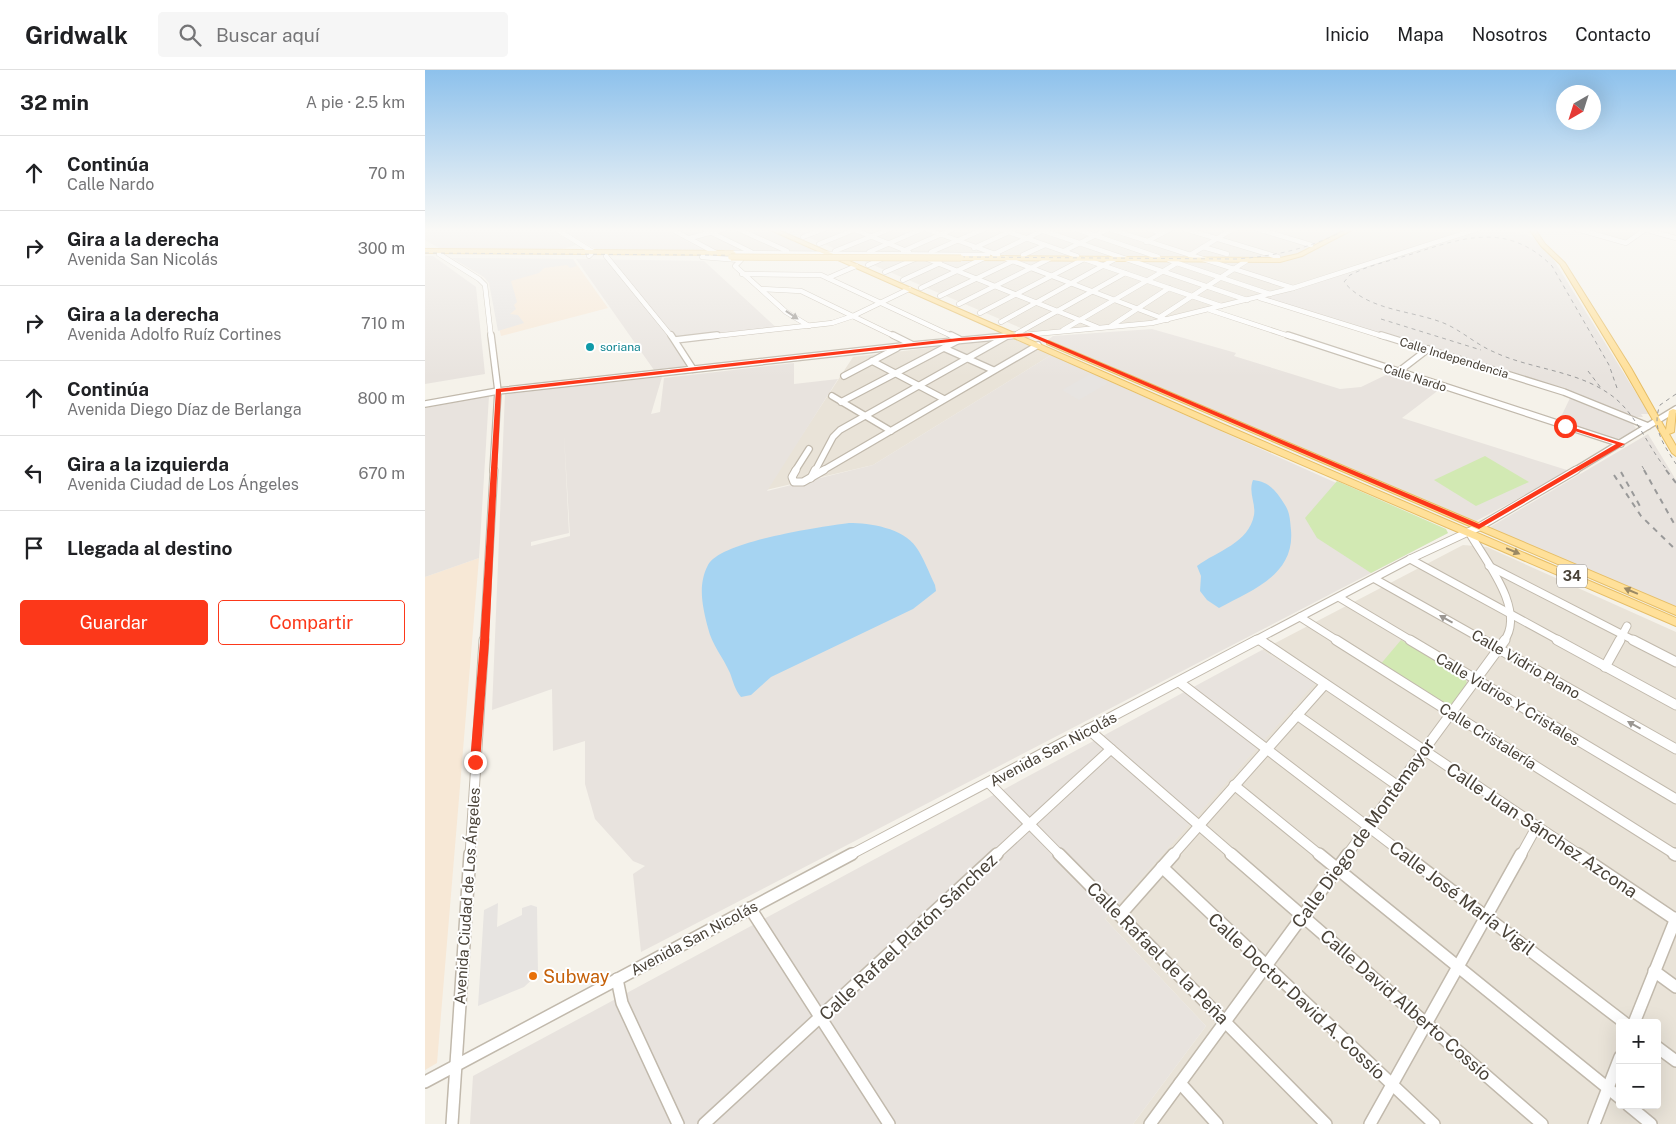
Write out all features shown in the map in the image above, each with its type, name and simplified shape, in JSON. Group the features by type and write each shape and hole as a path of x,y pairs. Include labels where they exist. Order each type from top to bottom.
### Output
{"main road":[{"name":"34","path":"884,278 1223,427 1676,622"},
{"name":"34","path":"899,278 1676,610"},
{"path":"1572,278 1676,443"},
{"path":"1576,278 1660,419 1676,453"},
{"path":"1670,432 1675,411"}],"street":[{"name":"Avenida Ciudad de Los Ángeles","path":"452,1124 484,642 498,391 485,286 478,278"},
{"path":"624,278 675,340 693,369"},
{"path":"747,278 786,312 809,326"},
{"path":"828,278 959,339"},
{"path":"903,280 907,278"},
{"path":"921,288 942,278"},
{"path":"976,278 1099,328"},
{"path":"940,296 976,278"},
{"path":"959,304 1011,278"},
{"path":"980,313 1047,278"},
{"path":"1058,278 1167,320"},
{"path":"1001,322 1081,278"},
{"path":"1027,333 1058,311 1115,278"},
{"path":"1141,278 1223,306"},
{"path":"1062,331 1150,278"},
{"path":"1182,278 1247,300"},
{"path":"1160,317 1221,278"},
{"path":"1222,278 1271,294"},
{"path":"1262,278 1293,288"},
{"path":"425,404 498,391 913,344 1152,324 1271,294 1324,278"},
{"path":"1109,327 1169,288"},
{"path":"761,289 798,290 913,344"},
{"path":"675,340 809,326 838,321 853,316 909,289"},
{"name":"Calle Independencia","path":"1258,297 1577,396 1648,426"},
{"name":"Calle Nardo","path":"1210,310 1621,444"},
{"path":"811,478 812,473 836,434 1012,335"},
{"path":"841,402 959,339"},
{"path":"809,449 792,479 794,482 811,478 1038,345"},
{"path":"843,376 902,346"},
{"path":"944,348 993,370"},
{"path":"1398,372 1428,349"},
{"path":"872,362 944,400"},
{"path":"832,396 891,431"},
{"name":"Avenida San Nicolás","path":"425,1082 750,908 1410,560 1479,527 1675,411"},
{"path":"1469,532 1509,603 1511,614"},
{"path":"1410,560 1676,705"},
{"path":"1488,566 1676,662"},
{"name":"Calle Vidrio Plano","path":"1375,579 1676,749"},
{"name":"Calle Vidrios Y Cristales","path":"1339,598 1676,799"},
{"name":"Calle Diego de Montemayor","path":"1150,1124 1499,649 1510,630 1511,614"},
{"name":"Calle Cristalería","path":"1300,618 1676,855"},
{"path":"1605,667 1627,626"},
{"name":"Calle Juan Sánchez Azcona","path":"1260,640 1676,919"},
{"name":"Calle José María Vigil","path":"1179,682 1620,1019"},
{"path":"1120,914 1325,684"},
{"path":"1297,715 1398,786"},
{"name":"Calle David Alberto Cossío","path":"1089,730 1542,1124"},
{"name":"Calle Rafael Platón Sánchez","path":"704,1124 1111,749"},
{"name":"Calle Rafael de la Peña","path":"989,783 1327,1124"},
{"path":"1234,784 1616,1095"},
{"path":"1370,1124 1537,826"},
{"name":"Calle Doctor David A. Cossío","path":"1162,867 1433,1124"},
{"path":"750,908 889,1124"},
{"path":"1636,1019 1676,919"},
{"path":"1654,971 1676,987"},
{"path":"617,979 622,1003 678,1124"},
{"path":"1661,1050 1676,1061"},
{"path":"1594,1124 1617,1064"},
{"path":"1180,1083 1217,1124"},
{"path":"1633,1109 1651,1124"}],"shaded area":[{"path":"425,278 464,278 476,287 485,374 425,384"},
{"name":"soriana","path":"485,278 587,278 608,308 501,336 489,283"},
{"path":"485,278 521,278 511,281 517,302 514,305 516,309 510,314 518,315 524,323 498,331 489,283"},
{"path":"589,278 723,278 780,331 681,343 688,366 654,370"},
{"path":"904,278 1258,278 1285,287 1150,323 1035,334"},
{"path":"1268,278 1318,278 1293,286"},
{"path":"1328,278 1565,278 1649,414 1641,414 1643,417 1629,417 1577,393 1265,298"},
{"path":"1152,329 1236,353 1234,356 1340,389 1361,387 1390,373 1440,389 1402,418 1570,471 1476,521 1471,520 1048,340 1053,336"},
{"path":"1012,338 1051,355 873,465 766,490 853,357"},
{"path":"1051,355 1448,533 641,952 633,874 645,866 633,861 595,819 585,784 585,741 553,751 552,689 492,710 505,393 662,377 651,414 660,412 664,378 794,363 794,384 838,379 767,491 873,465","holes":["564,435 570,536 531,546 531,542 569,533"]},
{"path":"1090,374 1108,383 1079,400 1062,390"},
{"path":"489,396 479,558 425,577 425,408"},
{"path":"1571,396 1630,421 1636,428 1622,440 1617,440 1559,421"},
{"path":"1648,434 1676,480 1676,608 1487,529"},
{"path":"1463,545 1487,547 1676,632 1676,1124 1133,1124 1206,1026 1105,919 1314,683 1262,650"},
{"path":"479,558 437,1063 425,1070 425,577"},
{"path":"1262,650 1315,683 1105,919 1206,1026 1133,1124 470,1124 473,1076"},
{"path":"498,903 497,927 522,915 522,908 531,905 537,907 538,974 524,987 478,1006 484,910"}],"green space":[{"path":"1485,456 1529,482 1476,506 1434,480"},
{"path":"1337,481 1446,529 1448,533 1371,573 1317,538 1305,518"},
{"path":"1401,640 1465,678 1467,683 1451,707 1444,706 1379,666"}],"water":[{"path":"1253,480 1264,483 1272,488 1285,505 1290,520 1290,546 1286,559 1279,570 1269,579 1245,595 1219,608 1207,600 1200,591 1201,576 1197,566 1231,545 1246,533 1254,515 1251,489"},
{"path":"849,523 885,528 903,535 916,547 935,585 936,591 913,609 771,677 751,695 741,697 712,640 708,628 702,589 708,565 717,556 751,542"}],"railway":[{"path":"1347,278 1344,282 1353,291 1376,304 1441,322 1480,345 1508,358 1566,374 1595,385 1608,393 1627,410 1668,471"},
{"path":"1559,278 1609,365 1617,388"},
{"path":"1381,319 1481,350"},
{"path":"1588,371 1601,388"},
{"path":"1676,394 1660,405 1657,421 1660,436 1676,464"},
{"path":"1642,466 1645,471"},
{"path":"1644,470 1676,527"},
{"path":"1666,470 1676,483"},
{"path":"1621,472 1641,508"},
{"path":"1614,475 1641,516 1676,550"}],"place":[{"name":"soriana","path":"590,347"},
{"name":"Subway","path":"533,976"}],"route":[{"path":"475,762 484,642 498,391 959,339 1031,334 1479,527 1621,444 1565,426"}]}
